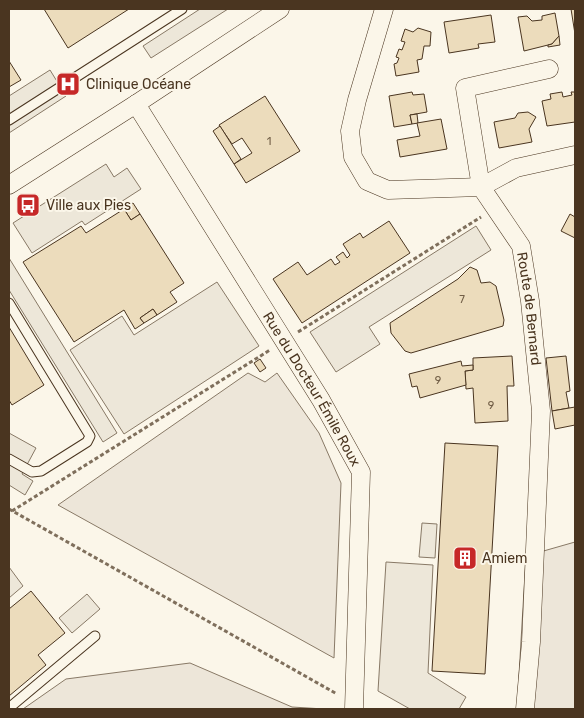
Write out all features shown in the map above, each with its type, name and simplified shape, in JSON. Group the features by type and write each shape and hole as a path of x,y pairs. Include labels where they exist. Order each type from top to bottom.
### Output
{"street":[{"path":"9,184 136,104 280,9"},
{"path":"384,9 357,100 350,131 353,157 367,181 388,190 481,187 516,168 575,155"},
{"path":"481,187 465,88 550,70"},
{"name":"Rue du Docteur Émile Roux","path":"136,104 321,400 361,472 354,707"},
{"name":"Route de Bernard","path":"481,187 494,209 521,246 530,301 541,411 531,642 525,709"}],"lane":[{"path":"9,120 182,9"},
{"path":"9,303 90,436 87,442 42,471 32,472 9,459"},
{"path":"9,708 95,636"}],"path":[{"path":"354,707 10,510 494,209"}],"shaded area":[{"path":"200,9 228,9 151,58 143,46"},
{"path":"50,70 66,96 9,133 9,96"},
{"path":"106,164 114,177 127,168 141,189 85,225 82,221 32,253 13,223"},
{"path":"476,226 491,250 369,327 380,344 336,372 310,332"},
{"path":"9,258 117,433 103,442 9,290"},
{"path":"217,282 259,346 124,434 70,350 122,316 134,335"},
{"path":"248,373 265,382 277,373 319,433 341,483 334,658 58,505"},
{"path":"9,433 36,448 22,474 33,481 25,495 9,485"},
{"path":"422,523 437,524 435,558 419,557"},
{"path":"575,542 575,709 517,709 526,556"},
{"path":"386,562 433,565 428,673 466,697 459,709 410,709 378,691"},
{"path":"9,567 23,586 9,598"},
{"path":"87,594 100,609 72,633 59,618"},
{"path":"190,663 292,707 324,709 23,709 66,679"}],"building":[{"path":"44,9 129,9 68,48"},
{"path":"571,9 575,9 575,34"},
{"path":"555,13 559,36 552,44 524,51 518,17 527,16 532,21 542,20 542,16"},
{"path":"491,15 495,42 478,44 479,48 449,53 444,22"},
{"path":"418,28 431,32 430,46 424,46 422,59 417,60 419,72 396,76 394,64 397,63 399,58 396,57 399,49 402,50 405,42 401,41 405,29 413,32"},
{"path":"559,36 560,45 548,47 548,45 552,44"},
{"path":"9,61 21,80 9,87"},
{"path":"412,92 413,95 424,94 427,112 410,115 412,124 394,127 389,96"},
{"path":"562,92 563,97 572,95 571,92 575,92 575,122 547,126 542,101 551,99 550,94"},
{"path":"265,96 300,151 246,183 234,164 252,153 242,138 232,144 219,125"},
{"path":"528,112 536,117 529,129 532,142 499,148 494,122 515,118 518,113"},
{"path":"417,114 418,123 412,124 410,115"},
{"path":"441,119 447,149 400,157 397,140 420,136 417,123"},
{"path":"220,126 241,159 234,164 213,131"},
{"path":"133,203 140,214 131,220 124,209"},
{"path":"124,209 131,220 140,214 184,283 170,292 177,302 157,315 153,309 140,318 144,323 135,329 124,310 74,342 23,262 81,226 86,233"},
{"path":"570,214 575,217 575,238 561,231"},
{"path":"389,221 410,253 302,323 273,279 298,262 307,275 331,259 335,265 340,262 336,257 343,252 347,258 350,255 343,244 360,233 363,238"},
{"path":"470,267 477,270 481,283 490,282 496,286 504,320 503,326 411,353 405,351 391,333 390,323 458,279"},
{"path":"153,309 157,315 144,323 140,318"},
{"path":"9,327 44,385 12,405 9,400"},
{"path":"512,356 514,386 507,386 508,421 475,423 473,388 466,389 465,371 473,370 473,358"},
{"path":"566,356 570,391 566,392 569,408 552,411 546,358"},
{"path":"260,359 266,368 260,372 254,363"},
{"path":"461,361 462,366 473,365 473,370 465,371 466,385 420,398 417,386 412,387 409,374"},
{"path":"575,407 575,425 555,429 552,411"},
{"name":"Amiem","path":"445,443 498,446 485,674 432,671"},
{"path":"31,591 65,633 38,655 46,665 9,696 9,609"}],"place":[{"name":"Clinique Océane","path":"68,84"},
{"name":"Ville aux Pies","path":"28,205"},
{"name":"Amiem","path":"465,558"}]}
